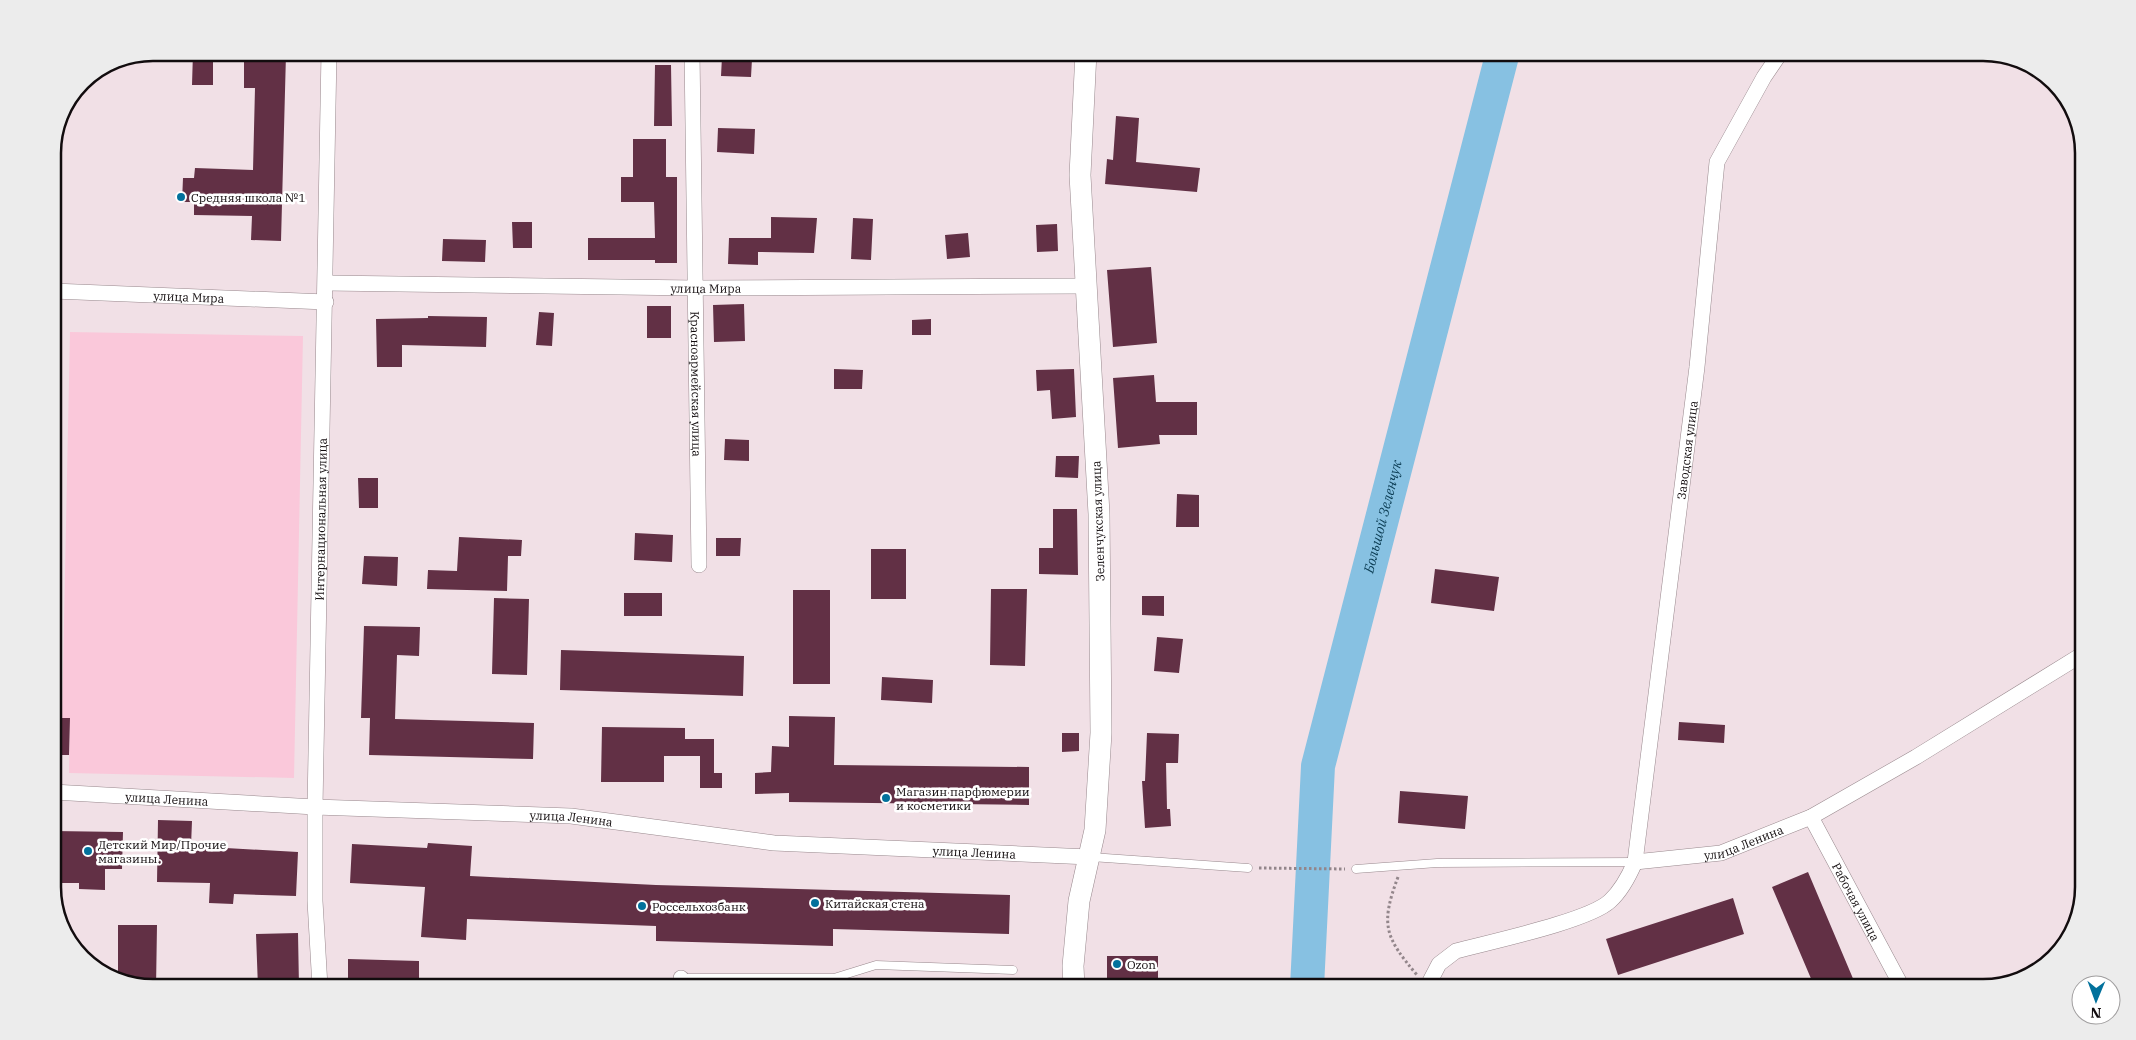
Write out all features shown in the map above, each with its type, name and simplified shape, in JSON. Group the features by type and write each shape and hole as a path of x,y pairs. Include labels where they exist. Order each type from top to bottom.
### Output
{"street":[{"name":"Интернациональная улица","path":"319,979 315,901 315,807 326,302 329,61"},
{"name":"Красноармейская улица","path":"692,61 699,566"},
{"name":"Зеленчукская улица","path":"1074,979 1079,901 1095,830 1100,723 1099,514 1080,175 1086,61"},
{"name":"Заводская улица","path":"1432,979 1439,964 1456,951 1581,916 1610,902 1626,883 1635,862 1697,367 1717,162 1774,61"},
{"name":"улица Мира","path":"326,283 695,288 1087,286"},
{"name":"улица Мира","path":"61,291 326,302"},
{"name":"улица Ленина","path":"1635,862 1721,853 1811,817 1916,757 2075,659"},
{"name":"улица Ленина","path":"61,792 315,807 571,816 774,843 1089,857"},
{"name":"Рабочая улица","path":"1811,817 1897,979"}],"lane":[{"path":"1089,857 1248,868"},
{"name":"улица Ленина","path":"1356,869 1403,865 1635,862"},
{"path":"803,979 834,978 876,965 1013,970"}],"path":[{"path":"1403,865 1388,902 1388,929 1394,948 1420,979"},
{"path":"1248,868 1356,869"}],"shaded area":[{"path":"70,332 303,336 294,778 69,773 70,719 62,718"}],"building":[{"path":"193,61 213,61 213,85 192,85"},
{"path":"244,61 286,61 281,241 251,240 252,216 194,215 194,202 182,202 183,178 194,178 195,168 253,170 255,88 244,88"},
{"path":"722,61 752,61 751,77 721,76"},
{"path":"655,65 671,65 672,126 654,126"},
{"path":"1116,116 1139,118 1136,162 1200,168 1197,192 1105,184 1107,159 1113,160"},
{"path":"718,128 755,129 754,154 717,152"},
{"path":"633,139 666,139 666,177 677,177 677,263 655,263 655,260 588,260 588,238 655,238 654,202 621,202 621,177 633,177"},
{"path":"771,217 817,218 814,253 758,252 758,265 728,264 729,238 771,238"},
{"path":"853,218 873,219 871,260 851,259"},
{"path":"512,222 532,222 532,248 513,248"},
{"path":"1057,224 1058,251 1037,252 1036,225"},
{"path":"968,233 970,257 947,259 945,235"},
{"path":"443,239 486,240 485,262 442,261"},
{"path":"1151,267 1157,343 1113,347 1107,270"},
{"path":"744,304 745,341 714,342 713,305"},
{"path":"647,306 671,306 671,338 647,338"},
{"path":"539,312 554,313 552,346 536,345"},
{"path":"428,316 487,317 486,347 402,345 402,367 377,367 376,319 428,318"},
{"path":"931,319 931,335 912,335 912,320"},
{"path":"834,369 863,370 862,389 834,389"},
{"path":"1074,369 1076,417 1052,419 1050,390 1037,391 1036,370"},
{"path":"1154,375 1156,402 1197,402 1197,435 1159,435 1160,444 1118,448 1113,378"},
{"path":"725,439 749,440 749,461 724,460"},
{"path":"1056,456 1079,456 1078,478 1055,477"},
{"path":"358,478 378,478 378,508 359,508"},
{"path":"1177,494 1199,495 1199,527 1176,527"},
{"path":"1053,509 1077,509 1078,575 1039,574 1039,548 1053,548"},
{"path":"635,533 673,535 672,562 634,560"},
{"path":"459,537 522,540 521,556 508,556 507,591 427,589 428,570 457,571"},
{"path":"716,538 741,538 740,556 716,556"},
{"path":"871,549 906,549 906,599 871,599"},
{"path":"364,556 398,557 397,586 362,584"},
{"path":"1435,569 1499,577 1494,611 1431,603"},
{"path":"991,589 1027,589 1025,666 990,665"},
{"path":"793,590 830,590 830,684 793,684"},
{"path":"624,593 662,593 662,616 624,616"},
{"path":"1142,596 1164,596 1164,616 1142,615"},
{"path":"494,598 529,599 527,675 492,674"},
{"path":"364,626 420,627 419,656 397,655 395,719 534,723 533,759 369,755 370,718 361,718"},
{"path":"1157,637 1183,639 1179,673 1154,671"},
{"path":"561,650 744,656 743,696 560,690"},
{"path":"882,677 933,680 932,703 881,700"},
{"path":"789,716 835,717 834,765 1029,767 1029,805 789,802 789,793 755,794 755,773 771,772 772,746 789,747"},
{"path":"61,718 70,718 69,755 61,755"},
{"path":"1679,722 1725,725 1724,743 1678,740"},
{"path":"602,727 685,728 685,739 714,739 714,773 722,773 722,788 700,788 700,756 664,756 664,782 601,782"},
{"path":"1062,733 1079,733 1079,751 1062,752"},
{"path":"1147,733 1179,734 1178,763 1166,763 1167,809 1170,809 1171,826 1145,828 1142,781 1145,781"},
{"path":"1400,791 1468,796 1465,829 1398,823"},
{"path":"158,820 192,821 191,846 298,852 296,896 234,894 233,904 209,903 210,883 157,882"},
{"name":"Детский Мир/Прочие магазины.","path":"61,831 123,832 122,869 105,869 105,890 79,889 79,883 61,883"},
{"path":"428,843 472,846 470,876 656,885 1010,895 1009,934 833,929 833,946 656,941 656,926 467,919 466,940 421,937 425,887 350,883 352,844 427,848"},
{"path":"1808,872 1853,979 1811,979 1772,887"},
{"path":"1733,898 1744,934 1618,975 1606,939"},
{"path":"118,925 157,925 156,979 135,977 118,972"},
{"path":"298,933 299,979 258,979 256,934"},
{"path":"1107,956 1158,956 1158,979 1107,979"},
{"path":"348,959 419,961 419,979 348,979"}],"waterway":[{"name":"Большой Зеленчук","path":"1307,979 1318,766 1501,61"}],"place":[{"name":"Средняя школа №1","path":"181,197"},
{"name":"Магазин парфюмерии и косметики","path":"886,798"},
{"name":"Детский Мир/Прочие магазины.","path":"88,851"},
{"name":"Китайская стена","path":"815,903"},
{"name":"Россельхозбанк","path":"642,906"},
{"name":"Ozon","path":"1117,964"}]}
